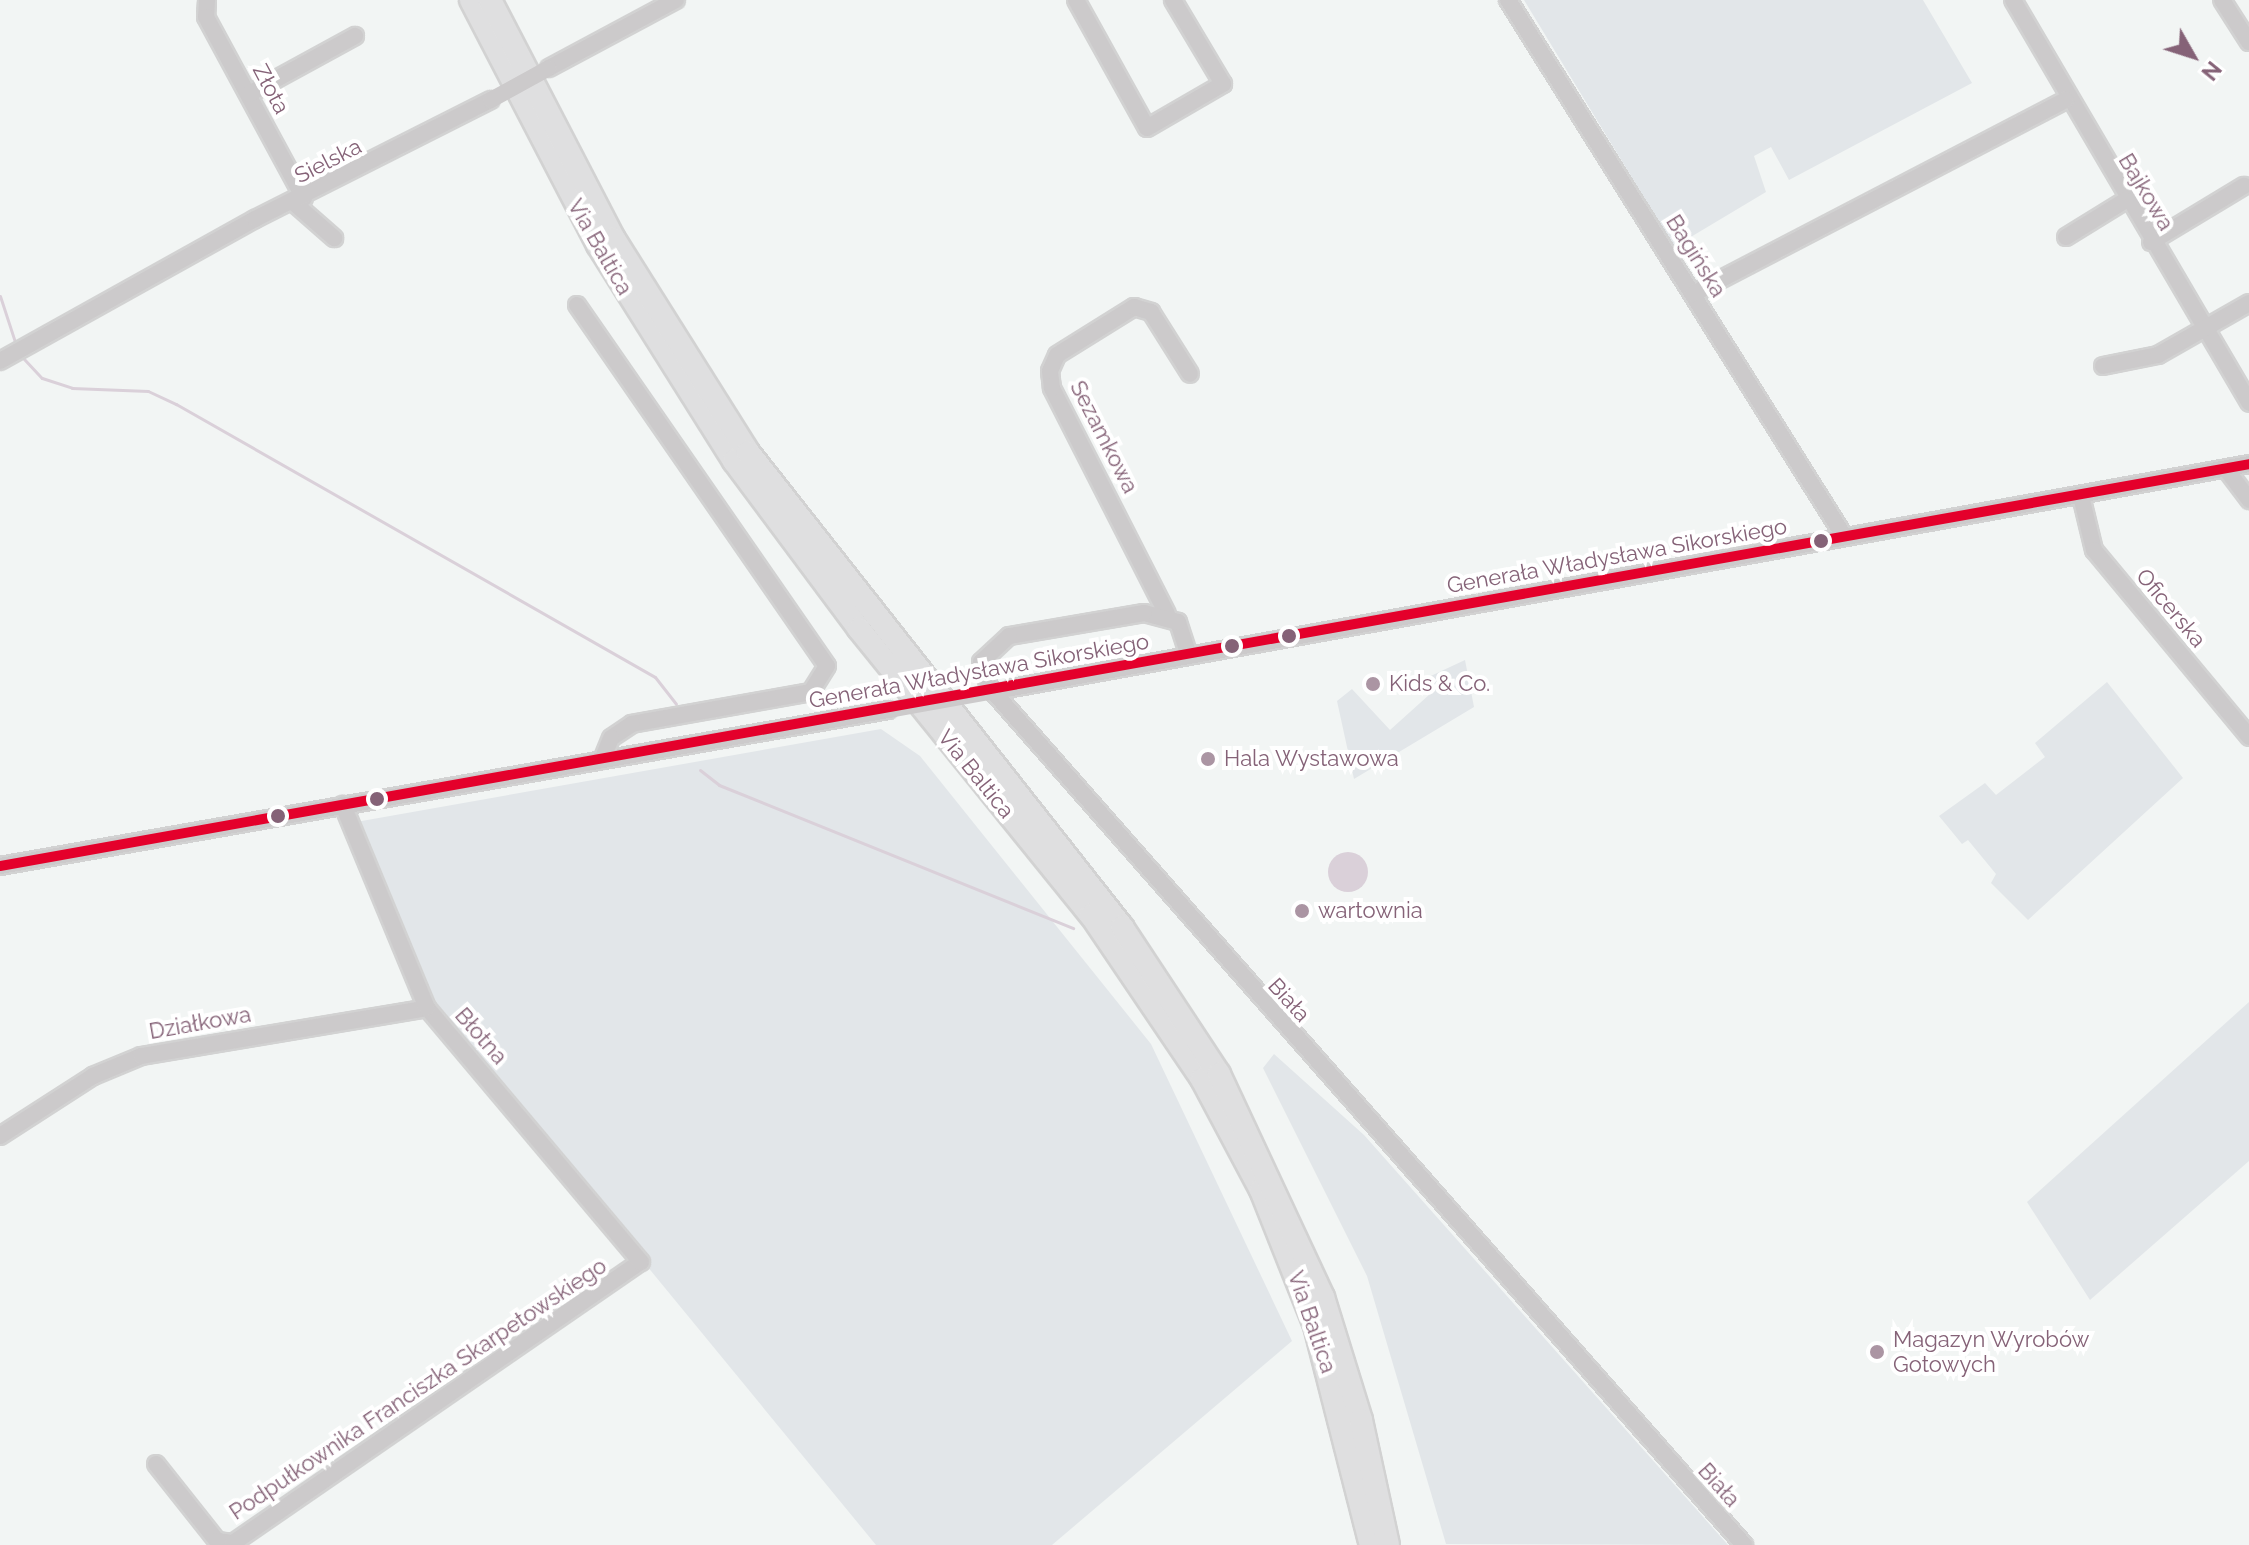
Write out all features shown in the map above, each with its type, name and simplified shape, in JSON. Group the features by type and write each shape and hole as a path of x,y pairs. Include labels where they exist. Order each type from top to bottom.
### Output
{"highway":[{"name":"Via Baltica","path":"471,0 592,235 734,461 868,641 1106,934 1202,1079 1261,1190 1315,1326 1371,1545"},
{"name":"Via Baltica","path":"490,0 614,239 748,452 1115,919 1219,1074 1323,1297 1361,1420 1388,1545"}],"street":[{"name":"Złota","path":"207,0 206,17 249,94 299,200"},
{"name":"Sielska","path":"0,361 676,0"},
{"path":"1076,0 1147,128 1223,84 1173,0"},
{"name":"Bagińska","path":"1508,0 1844,536"},
{"name":"Bajkowa","path":"2013,0 2066,100 2249,403"},
{"path":"2222,0 2249,42"},
{"path":"249,94 355,36"},
{"path":"1693,294 2066,100"},
{"path":"2151,242 2244,186"},
{"path":"299,200 334,238"},
{"path":"2066,237 2126,200"},
{"path":"2103,366 2158,355 2249,303"},
{"path":"577,305 827,666 811,692 632,724 611,738 602,760"},
{"name":"Sezamkowa","path":"1167,614 1052,388 1050,371 1057,355 1134,307 1151,312 1190,374"},
{"name":"Generała Władysława Sikorskiego","path":"0,866 1012,688 2249,464"},
{"path":"2226,469 2249,500"},
{"name":"Oficerska","path":"2081,496 2094,550 2249,737"},
{"path":"1167,614 1185,633 1189,656"},
{"name":"Biała","path":"1167,614 1009,636 986,652 982,674 1244,982 1744,1545"},
{"name":"Błotna","path":"343,805 427,1008 641,1262"},
{"name":"Działkowa","path":"0,1136 93,1076 141,1056 427,1008"},
{"name":"Podpułkownika Franciszka Skarpetowskiego","path":"156,1464 217,1541 233,1543 641,1262"}],"shaded area":[{"path":"1524,0 1923,0 1972,83 1789,180 1771,147 1754,156 1766,192 1674,247"},
{"path":"1465,660 1474,707 1354,779 1337,701 1352,689 1390,730 1430,694 1420,681"},
{"path":"2107,682 2183,778 2028,920 1991,883 1996,874 1968,840 1962,844 1939,816 1985,783 1996,795 2045,757 2035,743"},
{"path":"881,729 920,756 1151,1044 1292,1341 1052,1545 876,1545 431,1003 356,822"},
{"path":"1348,852 1362,858 1368,872 1362,886 1348,892 1334,886 1328,872 1334,858"},
{"path":"2249,1002 2249,1161 2090,1300 2027,1202"},
{"path":"1274,1054 1364,1135 1728,1545 1446,1544 1367,1276 1263,1068"}],"waterway":[{"path":"0,296 15,342"},
{"path":"24,359 42,378 72,388 148,391 176,404 655,677 676,704"},
{"path":"700,770 719,785 1073,928"}],"transit line":[{"path":"0,866 2249,464"}],"place":[{"name":"Kids & Co.","path":"1373,684"},
{"name":"Hala Wystawowa","path":"1208,759"},
{"name":"wartownia","path":"1302,911"},
{"name":"Magazyn Wyrobów Gotowych","path":"1877,1352"}]}
